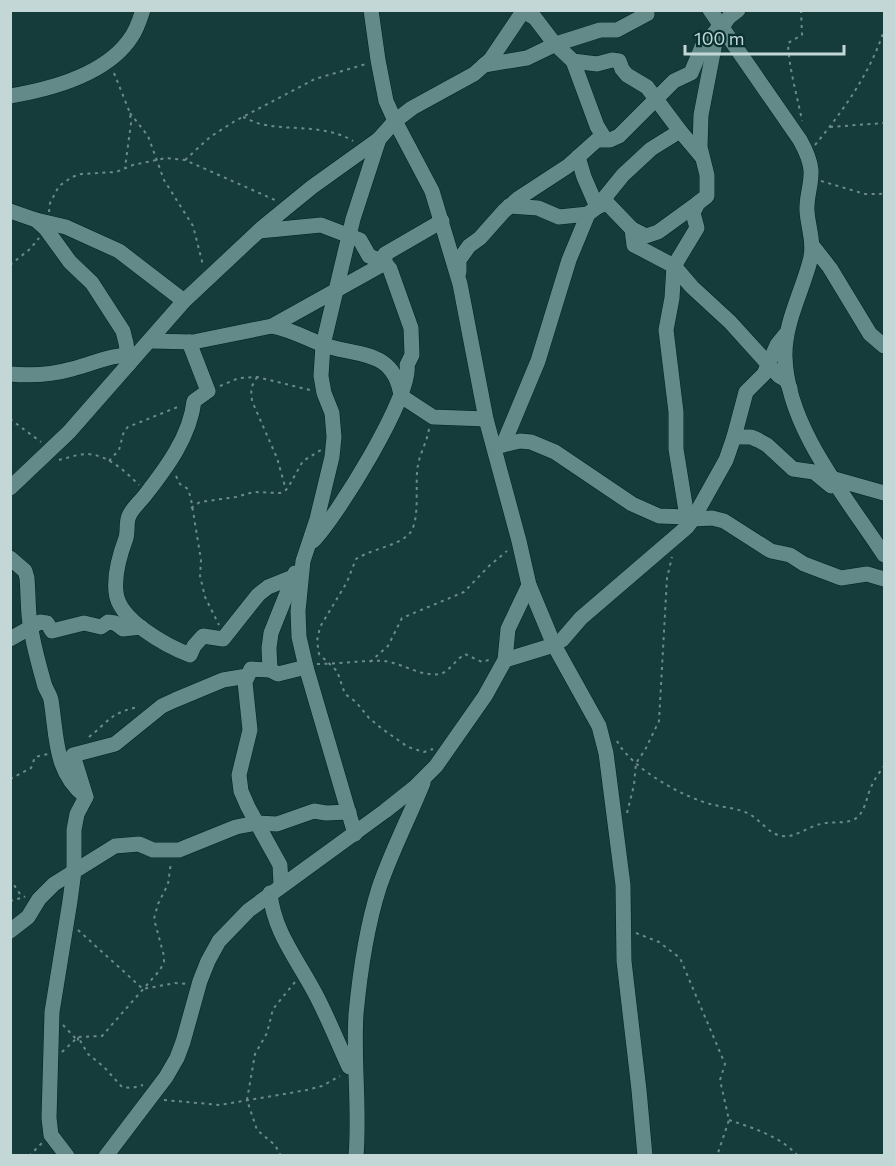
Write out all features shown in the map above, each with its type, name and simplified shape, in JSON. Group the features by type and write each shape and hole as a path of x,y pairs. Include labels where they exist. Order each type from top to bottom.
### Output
{"street":[{"path":"10,96 63,84 87,74 108,60 132,36 143,10"},
{"path":"371,10 386,101 432,191 460,284 486,419 498,446 529,585 554,645 599,726 606,753 623,885 624,961 645,1155"},
{"path":"484,65 527,58 556,44 600,30 617,30 647,14 646,10"},
{"path":"460,284 459,260 469,246 509,206 529,190 568,166 597,140 614,139 625,132 674,81 691,73 702,47 717,23 738,10"},
{"path":"10,488 69,432 137,352 207,279 288,206 379,139 395,121 412,108 474,74 491,59 524,11 535,18 573,61 597,126 605,139"},
{"path":"717,23 804,147 811,169 807,209 812,245 811,259 796,301 789,331 785,357 790,388"},
{"path":"509,206 538,208 559,217 593,210 607,203 632,229 645,236 658,232 707,196 708,187 700,147 701,115 717,23"},
{"path":"573,61 597,64 612,60 619,61 627,75 647,87 702,157"},
{"path":"498,446 538,361 569,260 593,210 623,175 651,149 680,131"},
{"path":"270,670 271,633 293,577 309,546 329,474 334,436 332,413 324,393 321,376 323,345 348,235 379,139"},
{"path":"578,157 593,210"},
{"path":"692,516 676,449 676,412 666,330 672,298 674,266 697,228 693,213 698,203"},
{"path":"10,211 43,224 66,227 119,251 184,301"},
{"path":"309,546 353,486 401,396 409,373 407,365 412,355 411,328 394,278 385,263 385,254 442,221"},
{"path":"43,224 70,262 92,283 137,352"},
{"path":"259,231 321,225 360,240 369,256 385,263"},
{"path":"632,229 634,245 674,266 692,287 730,322 768,365 786,380 809,441 831,478 848,499 885,555"},
{"path":"812,245 830,268 870,334 885,346"},
{"path":"10,374 31,376 51,374 112,356 272,326 385,263"},
{"path":"272,326 323,345 360,352 384,363 395,374 400,384 401,396"},
{"path":"506,658 554,645 562,640 581,618 692,516 726,460 746,392 764,374 777,345 789,331"},
{"path":"189,342 208,391 194,401 187,429 177,450 129,516 122,547 116,594 121,608 141,627 190,656 194,646 203,636 223,639 268,586 293,577"},
{"path":"401,396 426,413 439,418 486,419"},
{"path":"734,437 751,437 766,445 793,469 814,472 848,499"},
{"path":"498,446 520,441 531,442 555,452 587,471 613,492 659,516 692,516 724,521 771,551 790,555 804,564 841,578 867,574 885,579"},
{"path":"831,478 885,493"},
{"path":"11,560 25,571 27,578 31,627 44,686 50,697 58,752 66,777 72,786 86,797"},
{"path":"303,561 298,625 306,666 355,834"},
{"path":"106,1155 177,1058 198,985 219,941 240,918 276,889 355,834 426,777 451,746 485,696 506,658 508,629 529,585"},
{"path":"10,639 40,622 47,623 52,631 84,623 101,627 108,622 115,623 123,629 141,627"},
{"path":"306,666 278,674 270,670 251,669 245,682 250,730 239,775 241,791 280,865 274,919 315,994 349,1067"},
{"path":"67,1155 51,1135 49,1119 52,1023 74,871 74,830 77,814 86,797 74,755 115,744 162,706 175,700 223,680 247,676"},
{"path":"356,1155 358,1133 354,1061 356,1016 364,951 379,887 426,777"},
{"path":"10,931 28,917 32,898 115,846 139,844 153,850 179,850 194,846 222,832 256,823 277,824 314,811 349,812"}],"path":[{"path":"801,10 802,34 788,43 789,66 797,92 804,147"},
{"path":"804,147 830,127 878,52 885,30"},
{"path":"108,60 130,113 148,136 169,190 193,226 207,279"},
{"path":"185,160 210,137 315,79 378,60"},
{"path":"125,168 131,123 130,113"},
{"path":"243,117 260,124 315,130 343,136 365,149"},
{"path":"830,127 885,123"},
{"path":"10,265 30,249 59,186 81,174 116,171 157,159 185,160 288,206"},
{"path":"811,179 836,184 865,194 881,194 885,190"},
{"path":"257,377 250,388 252,401 277,458 286,490"},
{"path":"208,391 239,378 257,377 324,393"},
{"path":"109,461 119,450 124,431 128,426 194,401"},
{"path":"426,413 429,425 418,465 412,532 403,539 362,555 353,563 350,577 320,627 317,641 319,654 337,671 345,694 356,702 375,723 408,747 424,752 440,746 451,746"},
{"path":"10,419 34,435 44,455 57,460 85,454 100,456 130,477 147,494"},
{"path":"191,508 200,502 254,492 280,493 286,490 303,460 319,451 334,436"},
{"path":"166,465 180,484 188,489 201,560 200,576 205,597 223,639"},
{"path":"370,662 388,646 402,618 464,592 489,566 519,541"},
{"path":"627,814 634,785 636,763 659,721 667,578 672,557"},
{"path":"306,666 388,662 421,672 439,674 447,671 455,660 465,654 482,662 506,658"},
{"path":"83,742 108,718 126,710 141,707"},
{"path":"616,740 636,763 687,795 713,805 739,809 781,837 821,824 852,820 864,809 871,787 885,766"},
{"path":"10,779 31,768 35,757 58,752"},
{"path":"51,1059 78,1037 102,1036 164,962 155,914 168,884 169,867 179,850"},
{"path":"10,879 20,894 32,898"},
{"path":"10,901 32,898"},
{"path":"67,920 142,989"},
{"path":"622,927 659,942 680,958 724,1064 720,1080 729,1120 717,1155"},
{"path":"281,1155 275,1145 257,1130 255,1118 247,1100 255,1054 267,1033 273,1009 303,973"},
{"path":"142,989 175,983 198,985"},
{"path":"52,1023 61,1024 67,1028 78,1041 78,1037"},
{"path":"78,1037 87,1054 104,1067 122,1087 132,1088 143,1084"},
{"path":"149,1099 220,1105 285,1095 322,1086 334,1080 349,1067"},
{"path":"729,1120 763,1131 798,1155"},
{"path":"29,1155 51,1135"}]}
